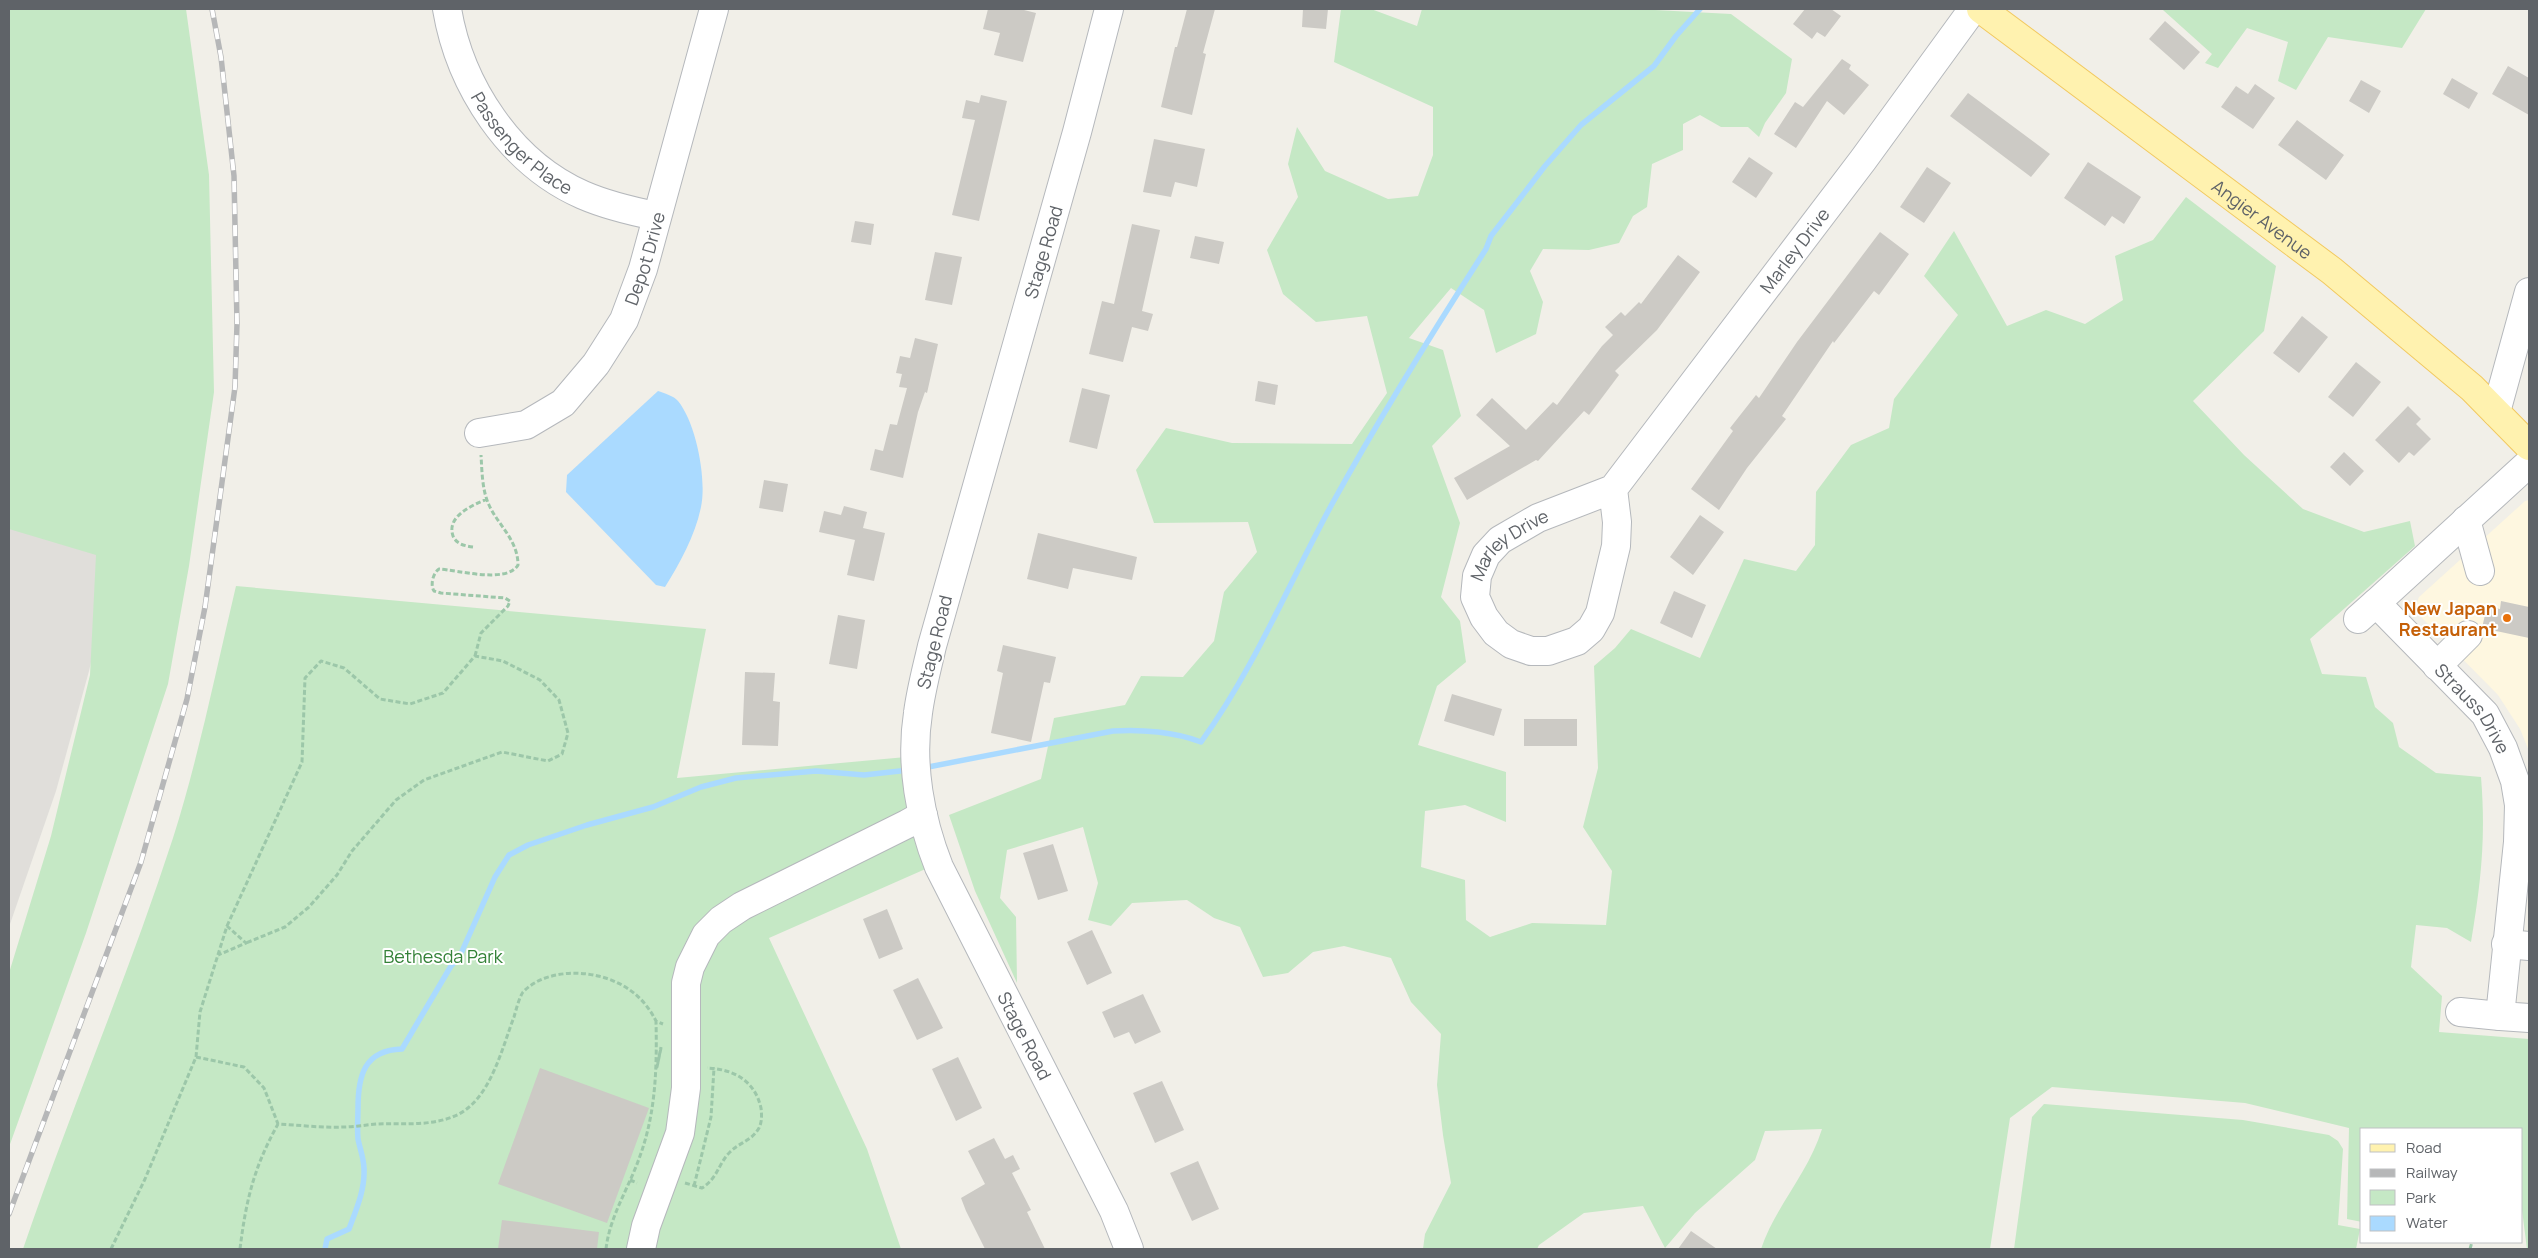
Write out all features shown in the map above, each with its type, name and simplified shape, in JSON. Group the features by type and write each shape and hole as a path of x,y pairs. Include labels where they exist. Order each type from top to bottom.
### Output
{"main road":[{"name":"Angier Avenue","path":"1981,9 2318,261 2472,388 2529,446"}],"street":[{"name":"Passenger Place","path":"448,9 450,27 465,70 479,99 497,125 517,148 546,173 582,194 656,216"},
{"name":"Depot Drive","path":"479,433 526,425 563,403 596,364 624,320 644,269 656,216 714,9"},
{"name":"Stage Road","path":"1109,9 1077,132 932,646 917,714 917,768 922,815 929,842 939,866 1114,1211 1129,1249"},
{"name":"Marley Drive","path":"1613,489 1617,522 1616,546 1600,613 1591,629 1577,641 1548,651 1531,651 1496,633 1484,617 1475,597 1477,576 1486,555 1500,540 1538,518 1613,489 1863,160 1974,9"},
{"path":"2496,412 2529,292"},
{"name":"Strauss Drive","path":"2500,1016 2518,945 2519,805 2515,781 2503,748 2485,714 2437,666 2367,611 2529,463"},
{"path":"2434,548 2456,557 2480,571 2466,520"},
{"path":"2437,666 2468,635"},
{"path":"640,1249 646,1226 680,1133 686,1088 686,983 698,950 706,935 722,920 742,906 922,815"},
{"path":"2460,1012 2529,1018"}],"path":[{"path":"111,1249 145,1179 196,1057 200,1012 227,926 302,762 305,678 321,661 344,668 380,699 410,704 443,693 475,656 481,633 508,606 510,601 505,598 441,594 434,591 432,586 435,573 439,569 481,574 511,572 517,567 518,561 510,539 487,499 479,433"},
{"path":"473,547 460,544 455,540 452,534 453,523 462,513 487,499"},
{"path":"218,955 284,927 310,907 336,875 352,850 396,800 424,780 502,752 548,760 562,754 568,733 559,700 540,680 503,661 475,656"},
{"path":"227,926 246,942"},
{"path":"278,1124 342,1128 378,1124 406,1125 435,1122 460,1113 483,1092 523,993 545,978 566,974 592,974 615,980 650,1008 656,1020 657,1066 650,1123 640,1156 613,1216 606,1249"},
{"path":"656,1020 667,1025"},
{"path":"196,1057 244,1067 264,1088 278,1124"},
{"path":"657,1066 714,1068 739,1075 750,1084 758,1097 762,1114 759,1128 752,1138 729,1152 712,1181 702,1188 680,1181"},
{"path":"694,1186 711,1117 714,1068"},
{"path":"240,1249 247,1201 260,1156 278,1124"}],"shaded area":[{"path":"2529,500 2529,751 2520,729 2498,695 2420,616 2415,607 2419,597 2525,501"},
{"path":"9,513 114,519 104,603 89,671 56,791 9,927"}],"green space":[{"path":"9,9 186,9 209,175 214,392 189,566 168,684 86,933 9,1147 9,973 51,836 90,675 96,555 9,529"},
{"path":"1341,9 1371,9 1417,26 1422,9 1636,9 1731,14 1792,59 1786,93 1765,123 1759,137 1748,127 1721,127 1700,115 1683,124 1683,150 1652,164 1647,207 1633,216 1619,243 1589,250 1543,249 1530,271 1543,302 1536,334 1496,353 1484,310 1451,288 1409,338 1443,350 1461,416 1432,446 1460,523 1441,597 1460,621 1466,662 1437,686 1418,745 1506,772 1506,822 1465,805 1425,811 1421,867 1465,880 1466,920 1490,937 1532,923 1606,925 1612,871 1583,827 1598,768 1594,666 1615,648 1631,629 1700,658 1744,559 1796,571 1815,545 1816,492 1851,445 1889,428 1894,399 1958,315 1924,276 1954,231 2007,326 2046,310 2085,324 2123,300 2115,256 2153,240 2186,197 2276,266 2264,331 2193,401 2244,455 2303,509 2364,532 2410,521 2415,546 2310,639 2322,674 2366,677 2375,707 2393,723 2399,747 2436,773 2481,777 2482,860 2471,942 2447,928 2416,925 2411,967 2442,996 2439,1032 2529,1039 2529,1249 2527,1249 2523,1218 2523,1128 2360,1128 2360,1222 2347,1219 2349,1128 2245,1103 2052,1087 2010,1118 1990,1249 1761,1249 1775,1219 1809,1160 1822,1129 1765,1131 1755,1160 1695,1213 1665,1248 1643,1206 1584,1213 1539,1245 1537,1249 1423,1249 1425,1234 1451,1183 1437,1085 1441,1034 1411,1002 1391,958 1344,946 1313,952 1288,973 1263,977 1240,927 1214,918 1187,900 1132,903 1111,926 1088,920 1098,883 1083,827 1007,850 1000,898 1016,917 1017,983 975,891 949,815 1041,779 1054,718 1125,705 1141,676 1183,677 1214,641 1224,592 1257,552 1248,522 1154,523 1136,470 1166,428 1232,443 1352,444 1387,393 1367,316 1316,322 1283,294 1267,250 1298,197 1288,164 1297,127 1325,171 1388,199 1418,196 1433,155 1433,107 1334,62"},
{"path":"2164,9 2426,9 2402,48 2328,37 2296,90 2278,81 2288,42 2247,28 2218,68 2205,63 2212,54"},
{"name":"Bethesda Park","path":"236,586 706,629 677,778 906,757 930,867 769,938 867,1149 901,1249 23,1249 156,890 173,838 199,744"},
{"path":"2044,1104 2243,1120 2329,1135 2338,1141 2343,1149 2338,1225 2360,1229 2356,1249 2014,1249 2032,1117"}],"water":[{"path":"658,391 678,401 690,423 695,437 702,482 701,507 695,528 681,559 665,587 656,585 566,492 567,475"}],"building":[{"path":"988,9 1020,9 1036,13 1023,62 994,55 1000,33 983,29"},
{"path":"1187,9 1215,9 1203,53 1206,54 1192,115 1161,107 1175,47 1177,47"},
{"path":"1303,9 1328,9 1326,29 1302,27"},
{"path":"1805,9 1831,9 1841,16 1825,37 1817,32 1812,39 1793,24"},
{"path":"2165,21 2200,52 2184,70 2149,39"},
{"path":"1842,59 1851,65 1849,69 1869,85 1844,115 1827,101 1796,148 1774,134 1795,102 1803,107"},
{"path":"2508,66 2529,78 2529,115 2492,94"},
{"path":"2452,78 2478,93 2469,109 2443,94"},
{"path":"2361,80 2381,91 2369,113 2349,101"},
{"path":"2255,84 2275,98 2253,129 2221,107 2236,86 2248,94"},
{"path":"1968,93 2050,154 2031,177 1950,116"},
{"path":"981,95 1007,101 979,221 952,215 975,120 962,118 966,100 979,103"},
{"path":"2297,120 2344,155 2326,180 2278,145"},
{"path":"1154,139 1205,149 1197,187 1175,182 1171,197 1143,192"},
{"path":"1749,157 1773,173 1756,198 1732,182"},
{"path":"2088,162 2141,197 2124,224 2112,216 2105,226 2064,198"},
{"path":"1927,167 1951,183 1924,223 1900,207"},
{"path":"855,221 874,224 871,245 851,242"},
{"path":"1132,224 1160,230 1142,311 1153,314 1148,331 1132,327 1123,362 1089,354 1102,301 1114,304"},
{"path":"1880,232 1909,254 1879,295 1874,291 1834,343 1833,341 1782,416 1786,419 1747,468 1719,510 1691,489 1733,431 1730,428 1756,395 1759,398 1797,342"},
{"path":"1195,236 1224,242 1219,264 1190,258"},
{"path":"935,252 962,257 952,305 925,300"},
{"path":"1678,255 1700,272 1657,330 1615,371 1619,375 1589,415 1584,411 1538,461 1536,460 1467,500 1454,478 1510,446 1476,415 1492,398 1526,430 1553,402 1557,405 1602,346 1613,335 1605,327 1621,312 1625,316 1639,302 1641,304"},
{"path":"2302,316 2328,337 2299,373 2273,353"},
{"path":"915,338 938,344 927,393 925,392 918,412 903,478 870,470 875,449 883,451 890,424 897,425 907,388 899,387 902,374 896,373 900,356 910,358"},
{"path":"2356,362 2381,382 2353,417 2328,397"},
{"path":"1258,381 1278,385 1275,405 1255,401"},
{"path":"1082,388 1110,395 1097,449 1069,442"},
{"path":"2408,406 2421,419 2416,424 2431,439 2414,456 2409,452 2399,463 2375,440"},
{"path":"2344,452 2364,471 2350,486 2330,467"},
{"path":"764,480 788,484 783,512 759,508"},
{"path":"844,506 867,512 863,528 885,533 874,581 847,575 855,540 819,532 824,511 841,515"},
{"path":"1700,515 1724,532 1693,575 1670,557"},
{"path":"1038,533 1137,557 1132,580 1073,568 1068,589 1027,579"},
{"path":"1674,591 1706,605 1692,638 1660,623"},
{"name":"New Japan Restaurant","path":"2501,601 2529,607 2529,638 2482,628 2487,606 2500,609"},
{"path":"838,615 865,620 857,669 829,664"},
{"path":"1003,645 1056,657 1050,683 1044,682 1031,742 991,733 1003,673 997,671"},
{"path":"745,672 775,673 773,701 780,702 778,746 742,745"},
{"path":"1452,694 1502,709 1494,736 1444,721"},
{"path":"1524,719 1577,719 1577,746 1524,746"},
{"path":"1053,844 1068,891 1038,900 1023,853"},
{"path":"887,909 903,949 879,959 863,919"},
{"path":"1092,930 1112,973 1087,985 1067,942"},
{"path":"918,978 943,1028 917,1040 893,990"},
{"path":"1143,994 1161,1032 1135,1044 1129,1032 1114,1038 1102,1012"},
{"path":"958,1057 982,1108 956,1121 932,1069"},
{"path":"540,1068 649,1108 607,1223 498,1184"},
{"path":"1162,1081 1184,1130 1155,1143 1133,1093"},
{"path":"994,1138 1005,1159 1013,1155 1020,1169 1012,1173 1031,1210 1027,1212 1045,1249 985,1249 966,1211 961,1198 985,1184 968,1151"},
{"path":"1198,1161 1219,1209 1192,1221 1170,1173"},
{"path":"502,1220 599,1232 597,1249 498,1249"},
{"path":"1691,1231 1717,1249 1678,1249"}],"waterway":[{"path":"923,768 1113,731 1158,732 1201,742 1238,685 1350,472 1407,375 1486,249 1491,236 1545,166 1581,125 1654,66 1676,36 1700,9"},
{"path":"325,1249 327,1239 349,1229 362,1192 364,1169 358,1139 358,1096 366,1067 379,1054 402,1049 451,966 459,958 495,877 509,855 528,845 587,825 653,807 701,787 736,778 816,771 864,775 909,770"}],"railway":[{"path":"9,1214 141,862 187,699 205,607 235,387 237,324 234,176 221,57 212,9"}],"place":[{"name":"New Japan Restaurant","path":"2507,618"}]}
